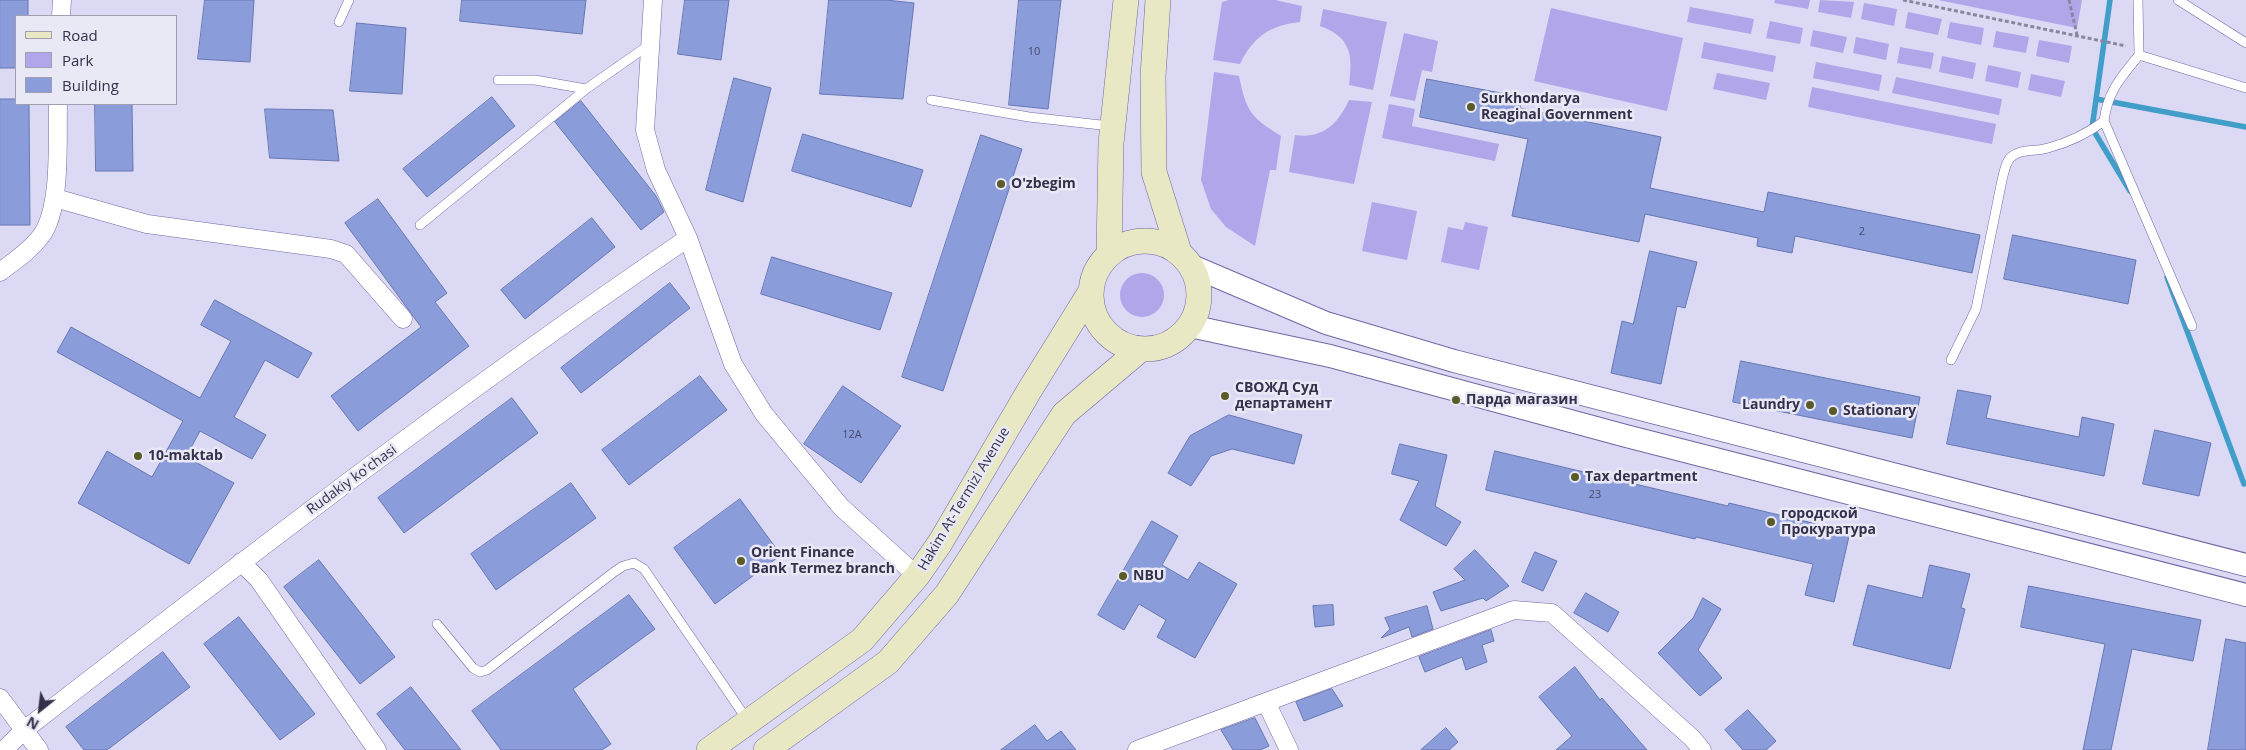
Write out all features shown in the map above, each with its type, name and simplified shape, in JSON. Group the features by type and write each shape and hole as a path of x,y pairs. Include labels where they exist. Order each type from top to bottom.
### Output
{"main road":[{"path":"1109,254 1113,126 1126,0"},
{"path":"1158,0 1152,76 1154,172 1185,259 1198,281 1200,297 1197,312 1190,326 1177,340 1160,348 1141,349 1124,345 1104,330 1092,308 1091,291 1097,270 1109,254 1125,244 1144,240 1163,243 1185,259"},
{"name":"Hakim At-Termizi Avenue","path":"709,750 862,640 917,576 940,544 1029,391 1091,291"},
{"path":"766,750 888,662 947,594 1064,414 1141,349"}],"street":[{"path":"61,15 62,0"},
{"path":"653,0 645,130 656,170 688,238 733,364 764,414 841,507 917,576"},
{"path":"0,272 25,253 42,236 55,198 58,105"},
{"path":"55,198 147,224 338,251 346,254 402,319"},
{"name":"Rudakiy ko'chasi","path":"4,750 24,731 240,562 520,356 688,238"},
{"path":"1185,259 1326,322 1454,360 2246,565"},
{"path":"1190,326 1330,356 1626,436 2246,594"},
{"path":"240,562 259,580 377,750"},
{"path":"1136,750 1514,610 1552,613 1692,738 1702,750"},
{"path":"0,698 39,750"},
{"path":"1266,702 1289,750"}],"lane":[{"path":"339,22 348,0"},
{"path":"2138,0 2139,55 2114,86 2109,97 2104,121 2192,326"},
{"path":"2178,0 2246,43"},
{"path":"420,226 586,89 650,44"},
{"path":"2139,55 2246,88"},
{"path":"498,80 534,80 586,89"},
{"path":"931,100 1029,117 1113,126"},
{"path":"1951,360 1976,309 2002,180 2006,166 2011,158 2020,152 2059,145 2086,133 2104,121"},
{"path":"436,624 473,668 480,672 487,670 614,572 623,566 634,563 644,569 748,722"}],"path":[{"path":"1903,0 2119,44"},
{"path":"2069,0 2077,35"}],"green space":[{"path":"1229,0 1275,0 1302,6 1300,22 1271,29 1251,46 1240,64 1213,60 1222,2"},
{"path":"1775,0 1810,0 1808,9 1774,3"},
{"path":"1820,0 1854,2 1851,18 1818,12"},
{"path":"1938,0 2082,0 2077,28"},
{"path":"1864,3 1897,9 1894,26 1861,19"},
{"path":"1690,7 1754,19 1751,34 1687,22"},
{"path":"1551,8 1683,38 1667,111 1534,81"},
{"path":"1323,9 1387,22 1373,90 1349,85 1351,65 1348,48 1338,36 1320,26"},
{"path":"1908,12 1942,19 1938,35 1905,28"},
{"path":"1770,21 1803,28 1800,44 1766,38"},
{"path":"1950,22 1984,28 1981,45 1947,38"},
{"path":"1813,30 1847,37 1843,53 1810,46"},
{"path":"1996,31 2029,37 2026,53 1993,47"},
{"path":"1404,33 1438,41 1432,72 1422,70 1415,101 1390,96"},
{"path":"1856,37 1889,44 1886,60 1853,53"},
{"path":"2039,40 2072,46 2069,63 2036,56"},
{"path":"1704,42 1776,56 1773,72 1701,58"},
{"path":"1900,47 1934,53 1931,69 1897,63"},
{"path":"1942,56 1976,63 1973,79 1939,72"},
{"path":"1816,62 1882,75 1879,91 1813,78"},
{"path":"1988,65 2021,72 2018,88 1985,81"},
{"path":"1214,72 1239,76 1244,97 1251,112 1262,123 1281,136 1276,170 1270,170 1255,246 1226,227 1211,209 1201,180"},
{"path":"1717,73 1770,83 1766,100 1713,89"},
{"path":"2031,74 2065,81 2061,97 2028,90"},
{"path":"1896,77 2002,99 1999,115 1892,93"},
{"path":"1812,87 1996,124 1992,144 1808,107"},
{"path":"1349,100 1372,102 1354,184 1289,172 1295,135 1314,135 1328,128 1340,116"},
{"path":"1389,104 1415,109 1412,126 1499,144 1495,161 1382,138"},
{"path":"1372,202 1417,211 1407,260 1362,251"},
{"path":"1465,222 1488,227 1479,270 1441,262 1448,227 1463,230"},
{"path":"1138,273 1146,273 1158,279 1164,295 1158,311 1146,317 1138,317 1126,311 1120,299 1120,291 1126,279"}],"building":[{"path":"0,0 28,0 28,15 15,15 15,68 0,68"},
{"path":"205,0 254,0 250,62 198,59"},
{"path":"462,0 586,0 582,34 460,21"},
{"path":"685,0 729,0 721,60 678,54"},
{"path":"829,0 886,0 914,3 903,99 820,94"},
{"path":"1019,0 1061,0 1048,109 1009,105"},
{"path":"357,23 406,28 402,94 350,91"},
{"path":"734,78 771,88 743,202 706,190"},
{"path":"1427,79 1522,97 1520,108 1661,137 1650,188 1764,212 1768,192 1980,235 1972,273 1795,236 1792,253 1757,246 1758,238 1645,214 1639,242 1512,216 1528,139 1420,117"},
{"path":"492,97 515,126 427,197 403,169"},
{"path":"0,99 15,99 15,105 29,105 30,225 0,225"},
{"path":"581,101 656,196 664,212 641,230 555,122"},
{"path":"95,105 132,105 133,171 96,171"},
{"path":"265,109 333,110 339,161 270,158"},
{"path":"803,134 923,170 911,207 792,171"},
{"path":"981,135 1022,149 943,391 902,377"},
{"path":"378,199 447,293 435,302 469,346 358,431 331,396 421,327 345,223"},
{"path":"592,218 615,247 525,319 501,290"},
{"path":"2013,235 2136,260 2128,304 2004,279"},
{"path":"1650,251 1697,262 1685,308 1677,306 1661,384 1611,373 1622,321 1633,324"},
{"path":"772,257 892,293 880,330 761,294"},
{"path":"670,283 690,308 581,393 561,368"},
{"path":"215,300 312,353 298,378 265,360 234,417 266,435 252,459 200,431 186,457 234,483 189,564 78,503 107,451 152,477 183,421 57,352 71,327 200,398 231,341 201,325"},
{"path":"1741,361 1920,397 1912,438 1733,402"},
{"path":"700,376 727,410 629,485 602,450"},
{"path":"843,386 901,426 861,483 804,444"},
{"path":"1958,390 1991,396 1986,418 2079,437 2082,417 2114,424 2104,476 1947,444"},
{"path":"512,398 538,433 404,533 378,498"},
{"path":"1229,415 1302,435 1294,464 1232,449 1211,456 1191,486 1168,473 1190,436"},
{"path":"2155,430 2211,443 2199,496 2143,484"},
{"path":"1400,444 1447,455 1435,506 1461,522 1446,546 1400,520 1419,481 1392,474"},
{"path":"1495,451 1728,506 1729,503 1850,532 1834,602 1805,595 1813,564 1696,537 1695,539 1486,490"},
{"path":"571,483 596,518 496,590 471,554"},
{"path":"740,499 781,555 715,604 674,548"},
{"path":"1152,521 1178,536 1162,565 1188,580 1199,562 1237,584 1195,658 1157,637 1166,620 1139,604 1124,630 1098,615"},
{"path":"1475,550 1509,586 1486,601 1483,598 1441,611 1433,592 1465,580 1454,569"},
{"path":"1535,552 1557,561 1543,591 1522,582"},
{"path":"319,560 395,657 360,684 284,587"},
{"path":"1930,565 1970,574 1961,608 1965,609 1950,669 1853,645 1868,585 1922,598"},
{"path":"2029,586 2201,620 2193,661 2132,649 2111,750 2083,750 2105,644 2021,627"},
{"path":"1586,593 1619,612 1608,632 1574,613"},
{"path":"629,595 655,629 573,689 611,744 602,750 501,750 472,711"},
{"path":"1703,598 1721,609 1698,650 1722,678 1700,696 1658,653 1693,618"},
{"path":"1333,605 1334,625 1315,627 1313,606"},
{"path":"1427,606 1433,629 1412,637 1409,627 1381,638 1390,629 1385,618"},
{"path":"239,617 315,714 280,740 204,644"},
{"path":"1491,630 1494,641 1482,645 1487,662 1466,670 1462,657 1425,672 1419,657"},
{"path":"2226,639 2246,643 2246,750 2208,750"},
{"path":"163,652 190,687 107,750 84,750 66,727"},
{"path":"1575,667 1600,700 1602,698 1647,750 1556,750 1572,736 1539,697"},
{"path":"411,687 461,750 405,750 377,714"},
{"path":"1332,689 1343,706 1304,721 1296,702"},
{"path":"1748,710 1776,741 1766,750 1743,750 1725,730"},
{"path":"1255,718 1269,746 1260,750 1233,750 1221,730"},
{"path":"1035,725 1047,741 1061,731 1076,750 1001,750"},
{"path":"1446,728 1458,742 1449,750 1421,750"}],"waterway":[{"path":"2110,0 2092,128 2130,191"},
{"path":"2096,99 2246,127"},
{"path":"2167,277 2244,484"}],"place":[{"name":"Surkhondarya Reaginal Government","path":"1471,107"},
{"name":"O'zbegim","path":"1001,184"},
{"name":"СВОЖД Суд департамент","path":"1225,396"},
{"name":"Парда магазин","path":"1456,400"},
{"name":"Laundry","path":"1810,405"},
{"name":"Stationary","path":"1833,411"},
{"name":"10-maktab","path":"138,456"},
{"name":"Tax department","path":"1575,477"},
{"name":"городской Прокуратура","path":"1771,522"},
{"name":"Orient Finance Bank Termez branch","path":"741,561"},
{"name":"NBU","path":"1123,576"}]}
